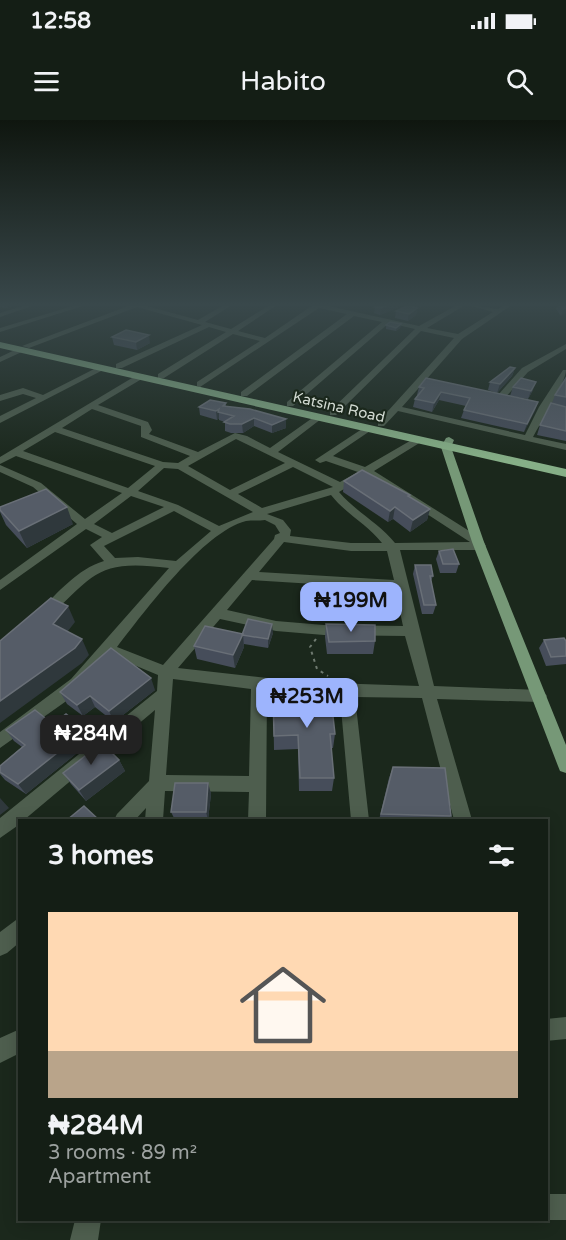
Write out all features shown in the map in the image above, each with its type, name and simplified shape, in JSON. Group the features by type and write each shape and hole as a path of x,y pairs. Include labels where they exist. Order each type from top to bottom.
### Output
{"highway":[{"name":"Katsina Road","path":"58,357 137,378 368,429 418,440 447,443 566,473"},
{"path":"73,357 381,424 447,443 566,466"}],"main road":[{"path":"447,443 479,544 566,766"}],"street":[{"path":"119,366 138,357"},
{"path":"161,376 191,357"},
{"path":"200,384 239,357"},
{"path":"244,394 292,357"},
{"path":"290,404 342,357"},
{"path":"333,413 390,357"},
{"path":"381,424 441,357"},
{"path":"500,398 522,373 546,357"},
{"path":"541,360 566,364"},
{"path":"0,420 101,369"},
{"path":"528,438 543,407 566,372"},
{"path":"0,461 137,378"},
{"path":"420,380 432,383"},
{"path":"0,398 23,392 44,398"},
{"path":"477,393 510,400"},
{"path":"532,405 555,410"},
{"path":"92,406 145,424 147,430 144,435 198,456"},
{"path":"396,408 566,447"},
{"path":"270,452 318,417"},
{"path":"54,428 164,464 180,466 230,494 257,514 282,525 286,533 279,538 166,672 154,819"},
{"path":"305,470 368,429"},
{"path":"180,466 240,436 337,489 347,508"},
{"path":"0,741 75,685 177,565 220,531 288,502 317,497 337,489 369,472 418,440"},
{"path":"15,452 174,507 220,531"},
{"path":"0,586 164,464 185,452"},
{"path":"325,457 369,472 479,544"},
{"path":"230,494 292,463"},
{"path":"0,468 37,485 47,502 109,536"},
{"path":"317,497 347,508 379,531 393,548 411,631 429,690 462,819"},
{"path":"112,562 96,548 96,545 109,536 174,507"},
{"path":"279,538 323,545 393,548 479,544"},
{"path":"33,624 91,573 112,562 132,561 177,565"},
{"path":"248,576 402,585"},
{"path":"216,614 276,626 324,630 411,631"},
{"path":"106,648 166,672 258,685 341,686 539,696"},
{"path":"257,819 258,685"},
{"path":"341,686 360,819"},
{"path":"10,825 164,694"},
{"path":"124,819 158,783 257,784"},
{"path":"0,946 18,929"},
{"path":"548,1030 566,1028"},
{"path":"0,1051 18,1041"},
{"path":"548,1207 566,1207"},
{"path":"84,1240 88,1221"}],"path":[{"path":"324,630 310,647 317,669 341,686"}],"building":[{"path":"510,367 515,368 500,384 490,382"},
{"path":"426,378 538,402 527,424 464,410 470,398 441,392 434,403 415,399 424,388 419,387"},
{"path":"521,378 536,382 531,391 513,387"},
{"path":"566,378 566,397 555,395"},
{"path":"210,400 226,403 223,406 250,409 286,419 272,425 254,418 242,424 230,424 224,422 234,416 218,412 219,409 216,411 199,407"},
{"path":"551,403 566,407 566,431 540,425"},
{"path":"362,470 410,495 408,496 430,509 413,520 395,507 390,511 344,481"},
{"path":"46,489 67,507 19,531 0,510 0,507"},
{"path":"453,549 459,564 443,564 439,551"},
{"path":"415,565 431,565 433,576 430,576 436,605 424,605"},
{"path":"345,591 347,602 323,603 323,592"},
{"path":"51,598 68,606 53,624 82,639 75,648 0,701 0,641"},
{"path":"248,619 272,624 268,639 242,635"},
{"path":"326,624 375,625 375,641 329,642"},
{"path":"205,626 243,634 233,655 194,646"},
{"path":"564,638 566,656 551,657 544,640"},
{"path":"111,648 151,678 109,711 90,696 77,705 60,692"},
{"path":"330,690 335,734 330,734 334,778 300,778 298,735 274,736 273,692"},
{"path":"35,710 53,724 66,714 86,730 18,784 0,772 0,766 25,745 6,730"},
{"path":"102,743 119,760 79,790 63,773"},
{"path":"393,767 445,768 451,816 381,814"},
{"path":"175,783 208,783 206,812 171,812"},
{"path":"84,806 98,819 68,819"}]}
